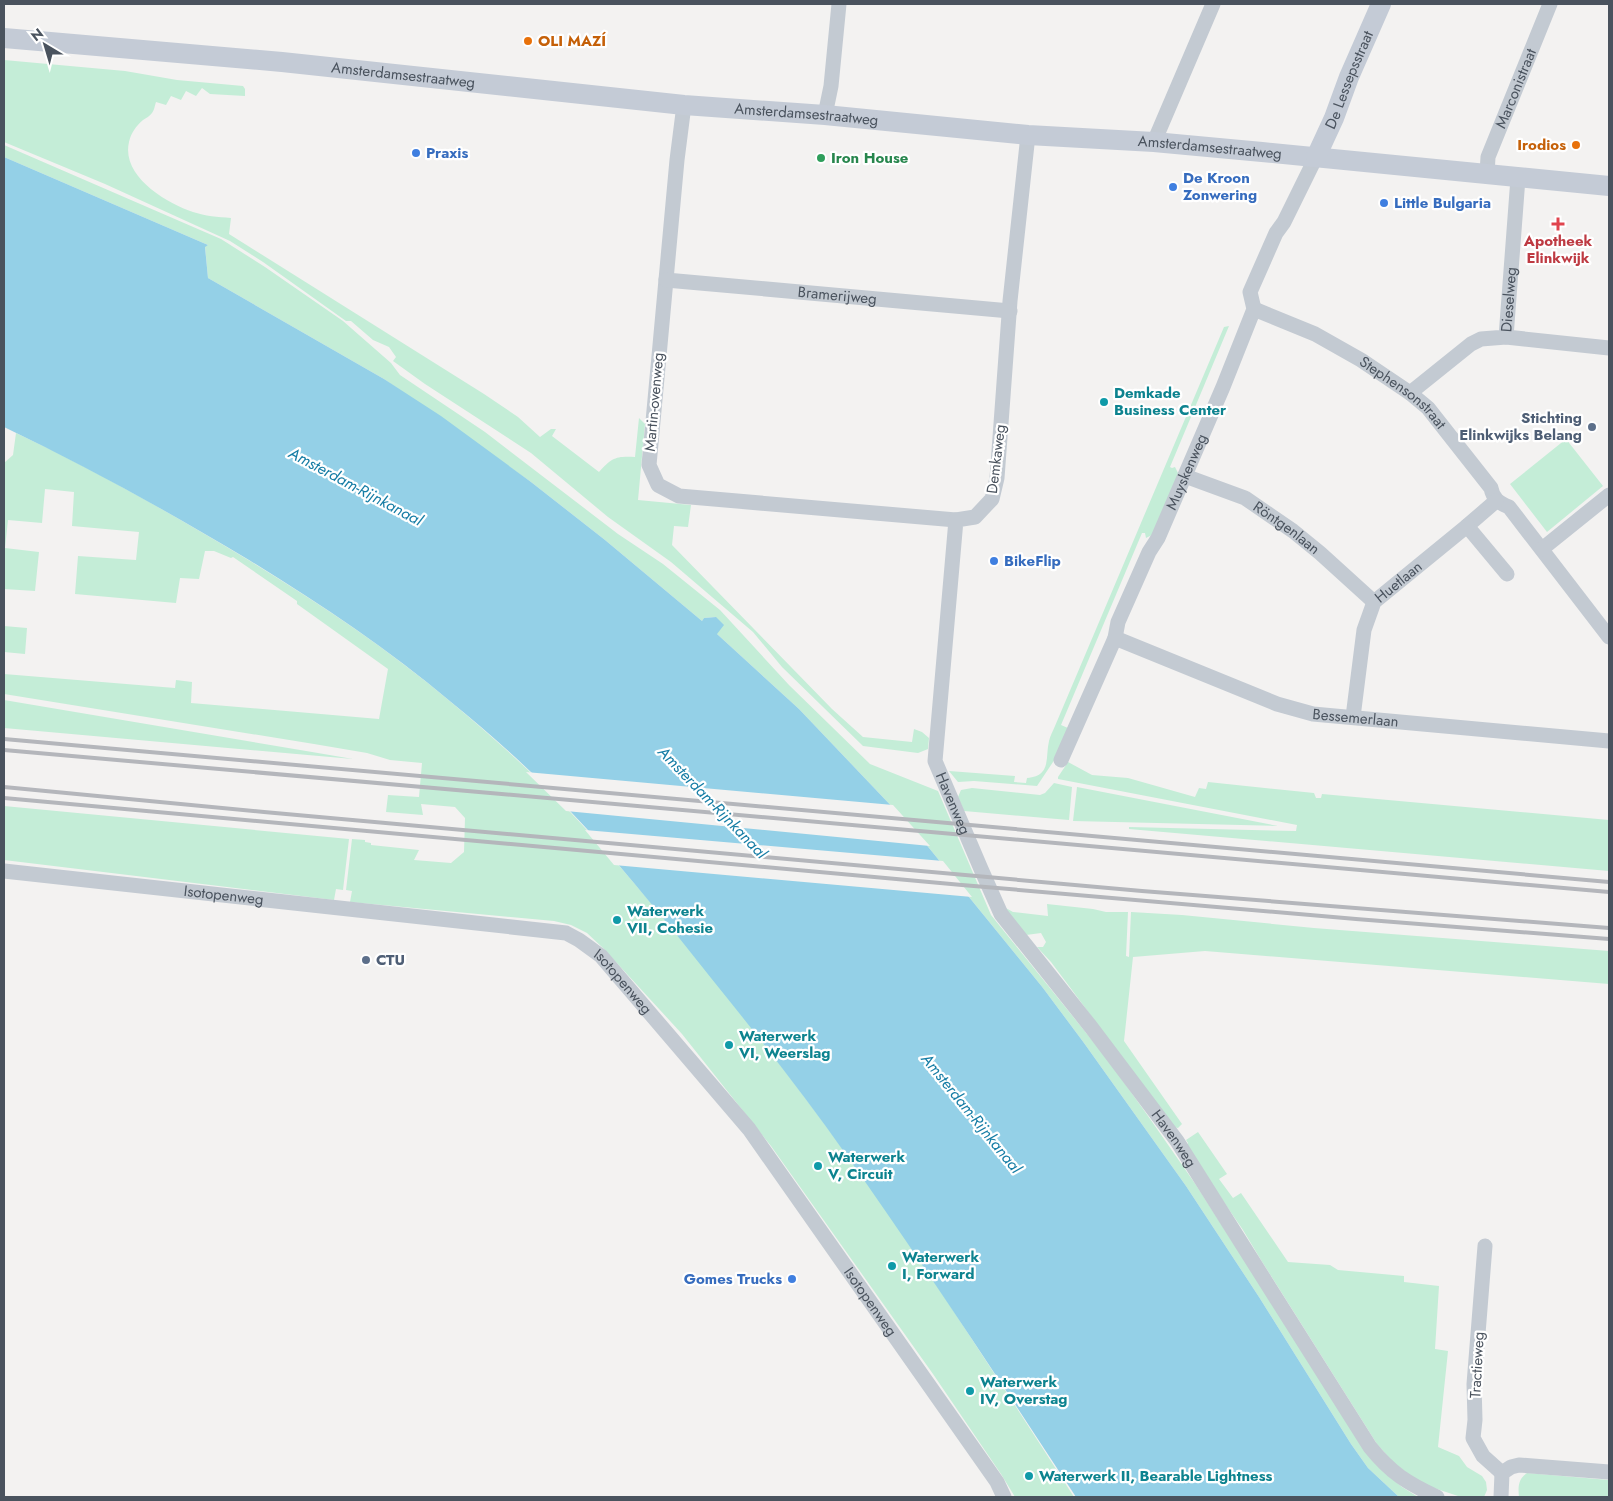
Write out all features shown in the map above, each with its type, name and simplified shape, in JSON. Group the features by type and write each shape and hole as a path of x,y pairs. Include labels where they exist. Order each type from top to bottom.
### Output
{"main road":[{"name":"De Lessepsstraat","path":"1316,157 1381,4"},
{"name":"Amsterdamsestraatweg","path":"4,38 282,62 684,105 825,115 1028,135 1154,142 1609,186"}],"street":[{"path":"825,115 831,86 839,4"},
{"path":"1154,142 1213,4"},
{"name":"Marconistraat","path":"1487,174 1488,157 1550,4"},
{"name":"Martin-ovenweg","path":"684,105 649,465 658,486 679,496 956,520"},
{"name":"Demkaweg","path":"956,520 975,517 992,499 997,478 1010,311 1028,135"},
{"name":"Muyskenweg","path":"1061,760 1115,638 1118,622 1149,552 1158,538 1223,387 1254,308 1250,292 1276,233 1284,222 1316,157"},
{"name":"Dieselweg","path":"1410,393 1471,344 1481,339 1506,337 1518,178"},
{"name":"Bramerijweg","path":"666,280 1010,311"},
{"name":"Stephensonstraat","path":"1254,308 1315,334 1361,360 1410,393 1428,408 1491,488 1496,501 1509,507 1609,637"},
{"path":"1506,337 1609,348"},
{"name":"Röntgenlaan","path":"1185,476 1245,498 1293,531 1374,602"},
{"path":"1542,549 1609,495"},
{"name":"Huetlaan","path":"1353,717 1364,630 1374,602 1496,501"},
{"name":"Havenweg","path":"956,520 935,761 1001,914 1085,1019 1177,1141 1370,1447 1384,1464 1398,1476 1437,1497"},
{"path":"1467,526 1507,574"},
{"name":"Bessemerlaan","path":"1115,638 1277,704 1313,714 1609,741"},
{"name":"Isotopenweg","path":"4,871 566,934 579,940 602,956 749,1129 991,1474 1004,1497"},
{"name":"Tractieweg","path":"1485,1246 1474,1384 1473,1438 1483,1456 1502,1473"},
{"path":"1501,1497 1502,1473 1511,1467 1519,1465 1609,1472"}],"green space":[{"path":"4,60 125,71 177,80 243,86 245,96 210,94 202,88 196,96 186,91 181,100 171,96 166,105 156,102 153,112 136,127 129,142 128,154 132,166 139,177 159,195 182,208 216,217 231,218 229,234 484,394 518,417 540,437 551,429 556,429 552,436 599,472 614,459 635,457 639,418 645,424 638,500 691,505 688,527 674,526 672,545 832,709 863,737 912,742 914,729 922,732 929,738 928,749 918,753 863,746 782,667 753,632 671,562 608,517 531,453 393,361 396,357 389,347 373,340 351,321 346,321 263,262 230,241 105,184 4,142"},
{"path":"4,145 221,239 265,267 343,321 391,363 400,375 485,432 618,534 663,564 720,610 789,685 870,764 938,791 991,915 1108,1060 1148,1116 1196,1185 1389,1476 1418,1497 1399,1497 1368,1468 1186,1186 1043,988 916,832 799,709 717,634 715,617 704,618 702,621 605,540 531,482 384,379 208,278 205,246 208,245 4,157"},
{"path":"1229,326 1170,467 1175,467 1179,475 1154,534 1146,538 1145,533 1142,533 1061,725 1068,728 1057,756 1037,786 974,781 958,782 949,771 1015,776 1014,782 1026,783 1027,778 1040,774 1044,770 1051,735 1224,327"},
{"path":"16,433 75,462 160,508 299,591 402,663 470,718 570,812 665,920 795,1084 928,1272 1074,1497 1015,1497 933,1374 771,1146 682,1034 587,933 571,925 554,921 350,902 352,891 346,890 352,839 365,840 365,842 371,843 371,845 419,850 414,860 451,863 464,852 465,818 455,807 421,804 423,815 386,812 388,795 419,797 422,763 390,760 367,753 4,694 4,674 175,688 176,680 192,682 191,703 379,719 388,669 297,604 297,601 233,557 231,558 214,551 205,551 199,579 180,578 176,603 75,594 78,556 136,560 139,532 72,526 74,492 45,489 42,523 8,520 5,548 39,552 35,591 4,589 4,463 13,455"},
{"path":"1566,439 1603,486 1547,532 1510,484"},
{"path":"4,626 27,628 25,654 4,652"},
{"path":"4,700 312,752 353,759 4,728"},
{"path":"1068,762 1092,775 1128,778 1195,797 1199,788 1206,789 1208,782 1314,793 1316,798 1321,798 1322,794 1609,820 1609,871 1129,829 1129,827 1296,831 1297,825 1058,779"},
{"path":"1054,783 1072,787 1069,820 964,811 958,797 961,790 972,788 1040,795 1045,793"},
{"path":"1077,787 1278,826 1073,821"},
{"path":"4,806 349,839 343,890 336,889 334,900 4,860"},
{"path":"1047,904 1106,912 1128,912 1126,956 1129,957 1131,912 1609,951 1609,984 1205,951 1133,957 1124,1041 1182,1124 1178,1128 1173,1127 1051,962 1037,947 1043,947 1046,942 1041,933 1026,935 1004,907 1013,912 1048,916"},
{"path":"1198,1132 1227,1174 1219,1179 1233,1198 1241,1193 1288,1262 1330,1265 1338,1270 1404,1276 1404,1282 1439,1286 1435,1349 1448,1351 1438,1447 1459,1456 1467,1467 1482,1476 1486,1482 1487,1490 1484,1497 1461,1497 1431,1487 1412,1477 1393,1462 1377,1444 1243,1230 1186,1147 1188,1143 1186,1140"},
{"path":"1527,1473 1609,1480 1609,1497 1519,1497 1519,1484"}],"water":[{"name":"Amsterdam-Rijnkanaal","path":"4,157 208,245 205,247 208,278 384,379 441,416 531,482 605,540 702,621 704,618 716,617 724,625 717,634 799,709 916,832 1043,988 1186,1186 1259,1297 1351,1444 1368,1468 1399,1497 1076,1497 934,1283 814,1111 666,921 587,829 539,779 427,682 327,610 249,560 158,507 4,427"}],"pier":[{"path":"526,772 893,805 930,846 566,811"},
{"path":"585,830 943,861 972,897 614,865"}],"railway":[{"path":"4,739 1609,882"},
{"path":"4,750 1609,892"},
{"path":"4,787 1142,891 1609,928"},
{"path":"4,798 962,885 1609,939"}],"place":[{"name":"OLI MAZÍ","path":"528,41"},
{"name":"Irodios","path":"1576,145"},
{"name":"Praxis","path":"416,153"},
{"name":"Iron House","path":"821,158"},
{"name":"De Kroon Zonwering","path":"1173,187"},
{"name":"Little Bulgaria","path":"1384,203"},
{"name":"Apotheek Elinkwijk","path":"1558,224"},
{"name":"Demkade Business Center","path":"1104,402"},
{"name":"Stichting Elinkwijks Belang","path":"1592,427"},
{"name":"BikeFlip","path":"994,561"},
{"name":"Waterwerk VII, Cohesie","path":"617,920"},
{"name":"CTU","path":"366,960"},
{"name":"Waterwerk VI, Weerslag","path":"729,1045"},
{"name":"Waterwerk V, Circuit","path":"818,1166"},
{"name":"Waterwerk I, Forward","path":"892,1266"},
{"name":"Gomes Trucks","path":"792,1279"},
{"name":"Waterwerk IV, Overstag","path":"970,1391"},
{"name":"Waterwerk II, Bearable Lightness","path":"1029,1476"}]}
